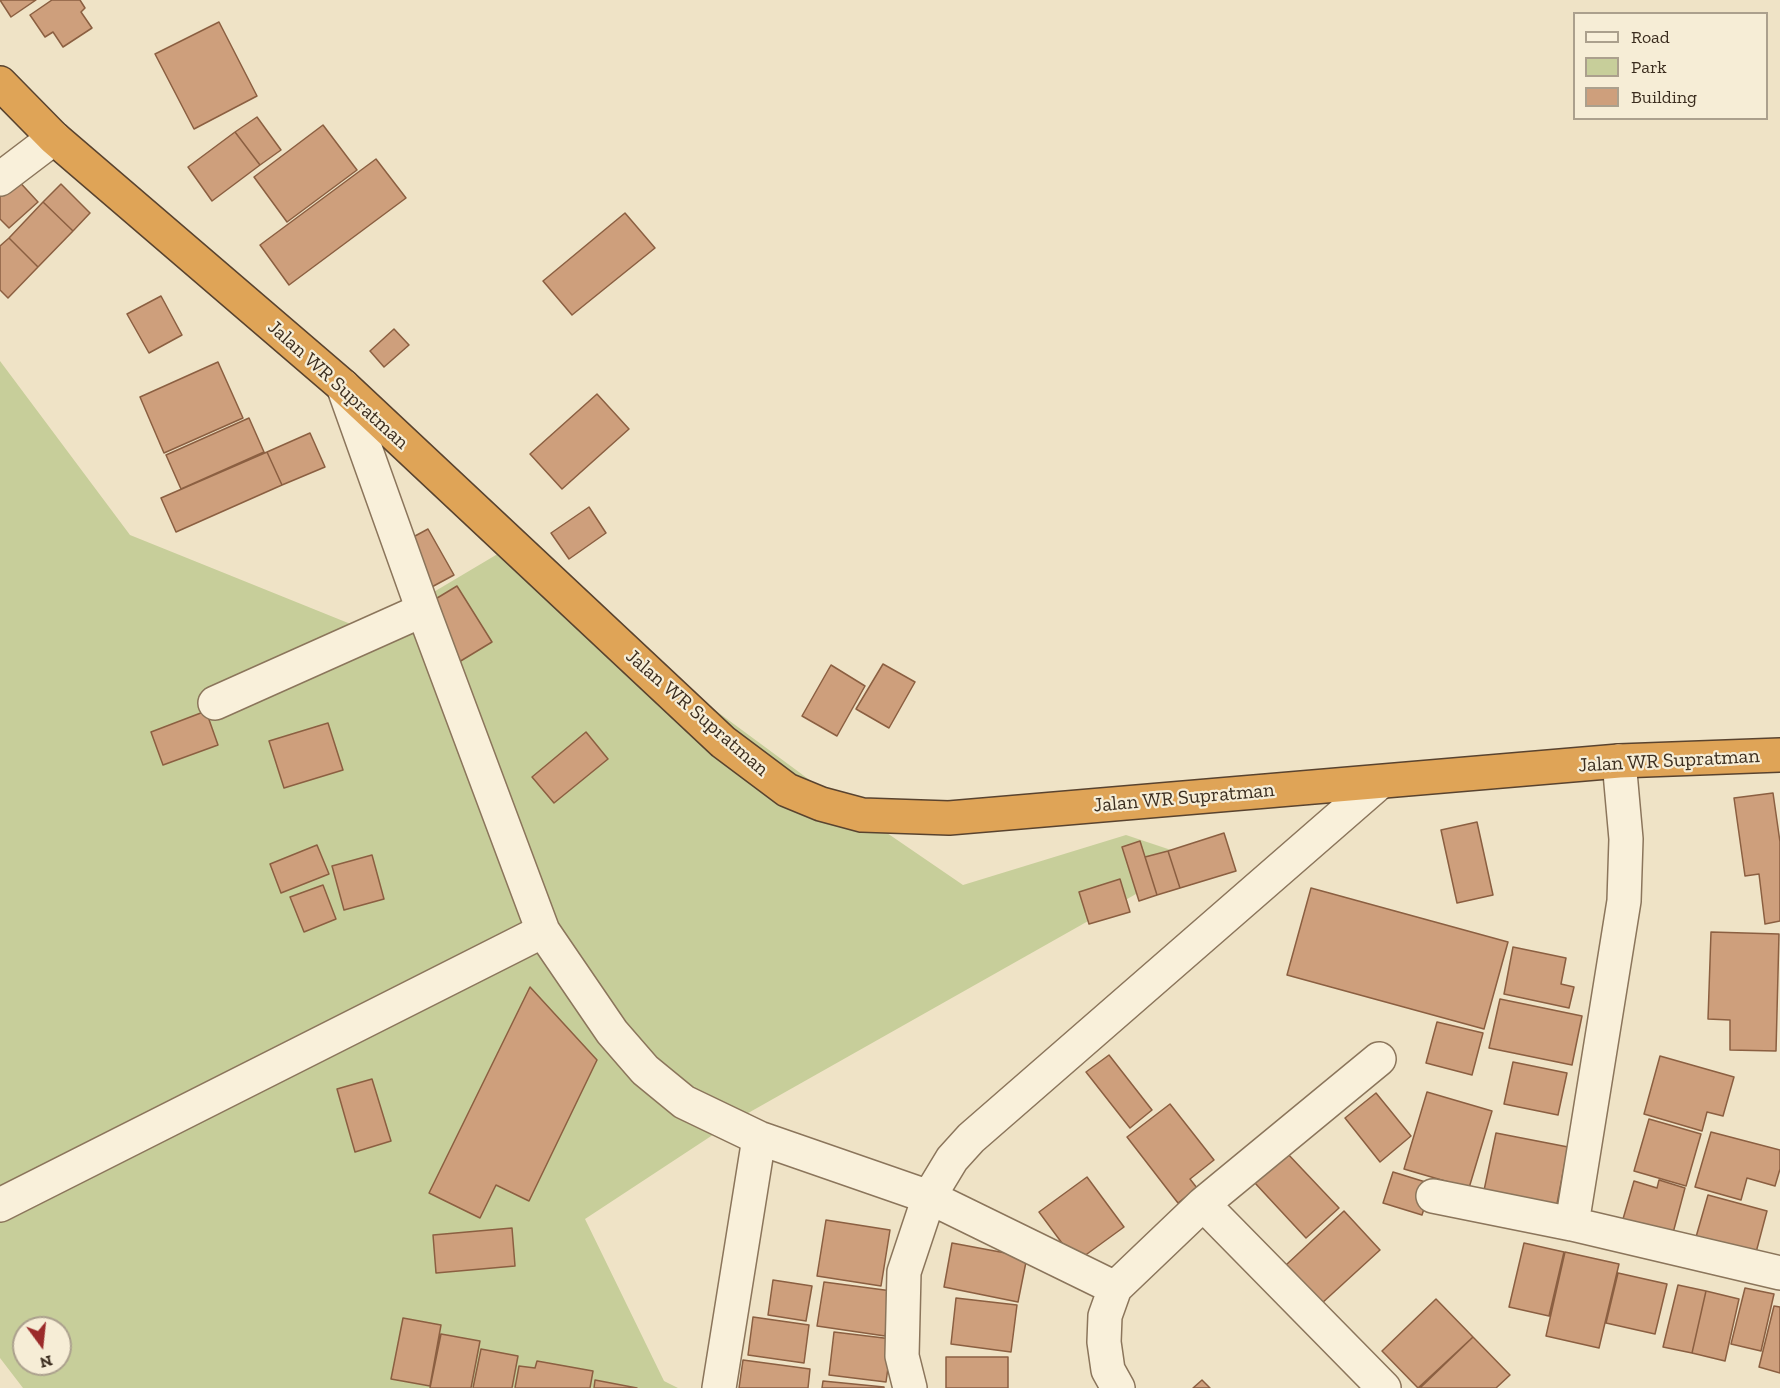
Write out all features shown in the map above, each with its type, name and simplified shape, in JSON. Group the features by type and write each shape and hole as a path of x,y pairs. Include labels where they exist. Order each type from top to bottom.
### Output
{"highway":[{"name":"Jalan WR Supratman","path":"0,83 54,138 343,386 723,742 787,790 821,804 862,815 949,818 1619,761 1780,755"}],"street":[{"path":"0,179 54,138"},
{"path":"343,386 423,610 543,931 612,1032 645,1070 684,1102 759,1138 930,1197 1115,1288"},
{"path":"215,703 423,610"},
{"path":"1572,1224 1624,901 1626,839 1619,761"},
{"path":"909,1388 902,1356 904,1272 930,1197 952,1159 971,1138 1380,782"},
{"path":"0,1205 543,931"},
{"path":"1118,1388 1108,1370 1104,1342 1105,1316 1115,1288 1203,1204 1379,1059"},
{"path":"719,1388 759,1138"},
{"path":"1433,1196 1572,1224 1780,1273"},
{"path":"1203,1204 1384,1388"}],"green space":[{"path":"0,361 130,535 368,631 501,552 811,781 963,885 1126,835 1198,859 734,1121 585,1219 664,1381 678,1388 23,1388 14,1376 72,1376 72,1316 12,1316 12,1374 0,1358"}],"building":[{"path":"0,0 36,0 11,17"},
{"path":"52,0 80,0 85,8 81,12 92,28 63,47 53,32 45,37 30,15"},
{"path":"219,22 257,96 194,129 155,54"},
{"path":"257,117 281,150 260,165 235,132"},
{"path":"323,125 357,170 287,222 254,177"},
{"path":"235,132 260,165 212,201 188,167"},
{"path":"376,159 406,198 289,285 260,245"},
{"path":"14,176 38,202 9,228 0,219 0,189"},
{"path":"61,184 90,213 73,231 43,202"},
{"path":"43,202 73,231 38,267 9,238"},
{"path":"625,213 655,248 572,315 543,281"},
{"path":"9,238 38,267 8,298 0,290 0,246"},
{"path":"161,296 182,335 149,353 127,314"},
{"path":"394,329 409,345 384,367 370,351"},
{"path":"218,362 243,418 164,453 140,397"},
{"path":"597,394 629,429 562,489 530,454"},
{"path":"249,418 264,452 181,489 166,455"},
{"path":"310,433 325,467 282,485 267,452"},
{"path":"267,452 282,485 176,532 161,498"},
{"path":"589,507 606,533 569,559 551,533"},
{"path":"428,529 454,575 428,589 402,543"},
{"path":"457,586 492,642 459,662 424,606"},
{"path":"883,664 915,682 889,728 856,709"},
{"path":"831,665 865,686 837,736 802,716"},
{"path":"206,711 218,745 163,765 151,732"},
{"path":"328,723 343,770 284,788 269,741"},
{"path":"586,732 608,759 554,803 532,777"},
{"path":"1773,793 1780,842 1780,921 1765,924 1759,874 1745,876 1734,798"},
{"path":"1477,822 1493,895 1457,903 1441,830"},
{"path":"1224,833 1236,871 1180,888 1168,851"},
{"path":"1140,841 1157,895 1139,901 1122,847"},
{"path":"317,845 329,874 281,893 270,864"},
{"path":"1168,851 1180,888 1157,895 1145,857"},
{"path":"372,855 384,899 344,910 332,866"},
{"path":"1120,879 1130,912 1089,924 1079,892"},
{"path":"323,885 336,919 304,932 290,897"},
{"path":"1311,888 1508,942 1484,1029 1287,975"},
{"path":"1711,932 1779,934 1776,1051 1730,1050 1730,1020 1708,1019"},
{"path":"1513,947 1566,958 1561,984 1574,987 1569,1008 1504,994"},
{"path":"530,987 597,1060 529,1201 496,1185 480,1218 429,1193"},
{"path":"1500,999 1582,1016 1572,1065 1489,1048"},
{"path":"1437,1022 1483,1033 1472,1075 1426,1063"},
{"path":"1109,1055 1152,1110 1130,1128 1086,1072"},
{"path":"1660,1056 1734,1077 1723,1116 1707,1112 1702,1131 1644,1114"},
{"path":"1513,1062 1567,1073 1558,1115 1504,1104"},
{"path":"372,1079 391,1141 355,1152 337,1089"},
{"path":"1427,1092 1492,1111 1469,1188 1404,1169"},
{"path":"1376,1093 1411,1136 1380,1162 1345,1118"},
{"path":"1170,1104 1214,1160 1190,1179 1197,1188 1178,1203 1127,1137"},
{"path":"1649,1119 1701,1134 1686,1186 1634,1171"},
{"path":"1711,1132 1780,1150 1780,1169 1775,1186 1747,1178 1741,1200 1695,1187"},
{"path":"1496,1133 1568,1147 1555,1214 1482,1200"},
{"path":"1286,1152 1339,1208 1306,1238 1254,1182"},
{"path":"1393,1172 1432,1184 1422,1215 1383,1203"},
{"path":"1087,1177 1124,1227 1076,1262 1039,1212"},
{"path":"1659,1180 1685,1188 1673,1233 1623,1219 1634,1181 1657,1188"},
{"path":"1708,1195 1767,1211 1754,1260 1694,1244"},
{"path":"1344,1211 1380,1250 1321,1304 1286,1265"},
{"path":"826,1220 890,1230 881,1286 817,1276"},
{"path":"512,1228 515,1266 436,1273 433,1235"},
{"path":"952,1243 1027,1257 1018,1302 944,1287"},
{"path":"1524,1243 1564,1252 1549,1316 1509,1307"},
{"path":"1565,1252 1619,1264 1599,1348 1546,1336"},
{"path":"1618,1273 1667,1284 1655,1334 1606,1323"},
{"path":"773,1280 812,1286 806,1321 768,1315"},
{"path":"824,1282 892,1291 885,1336 817,1326"},
{"path":"1678,1285 1706,1291 1692,1353 1663,1347"},
{"path":"1745,1288 1774,1294 1761,1351 1731,1344"},
{"path":"1706,1291 1739,1299 1725,1361 1692,1353"},
{"path":"956,1298 1017,1305 1011,1352 951,1344"},
{"path":"1436,1299 1473,1337 1418,1388 1382,1351"},
{"path":"1774,1306 1780,1307 1780,1373 1759,1367"},
{"path":"753,1317 809,1325 804,1363 748,1355"},
{"path":"403,1318 441,1325 430,1386 391,1379"},
{"path":"834,1332 892,1339 886,1382 829,1375"},
{"path":"441,1334 480,1341 471,1388 430,1388"},
{"path":"1473,1337 1510,1375 1496,1388 1420,1388"},
{"path":"481,1349 518,1356 512,1388 473,1388"},
{"path":"946,1357 1008,1357 1008,1388 946,1388"},
{"path":"743,1360 810,1369 808,1388 739,1388"},
{"path":"537,1361 593,1371 590,1388 515,1388 519,1366 535,1368"},
{"path":"595,1380 637,1388 594,1388"},
{"path":"1202,1380 1210,1388 1193,1388"},
{"path":"823,1381 884,1387 884,1388 822,1388"}]}
